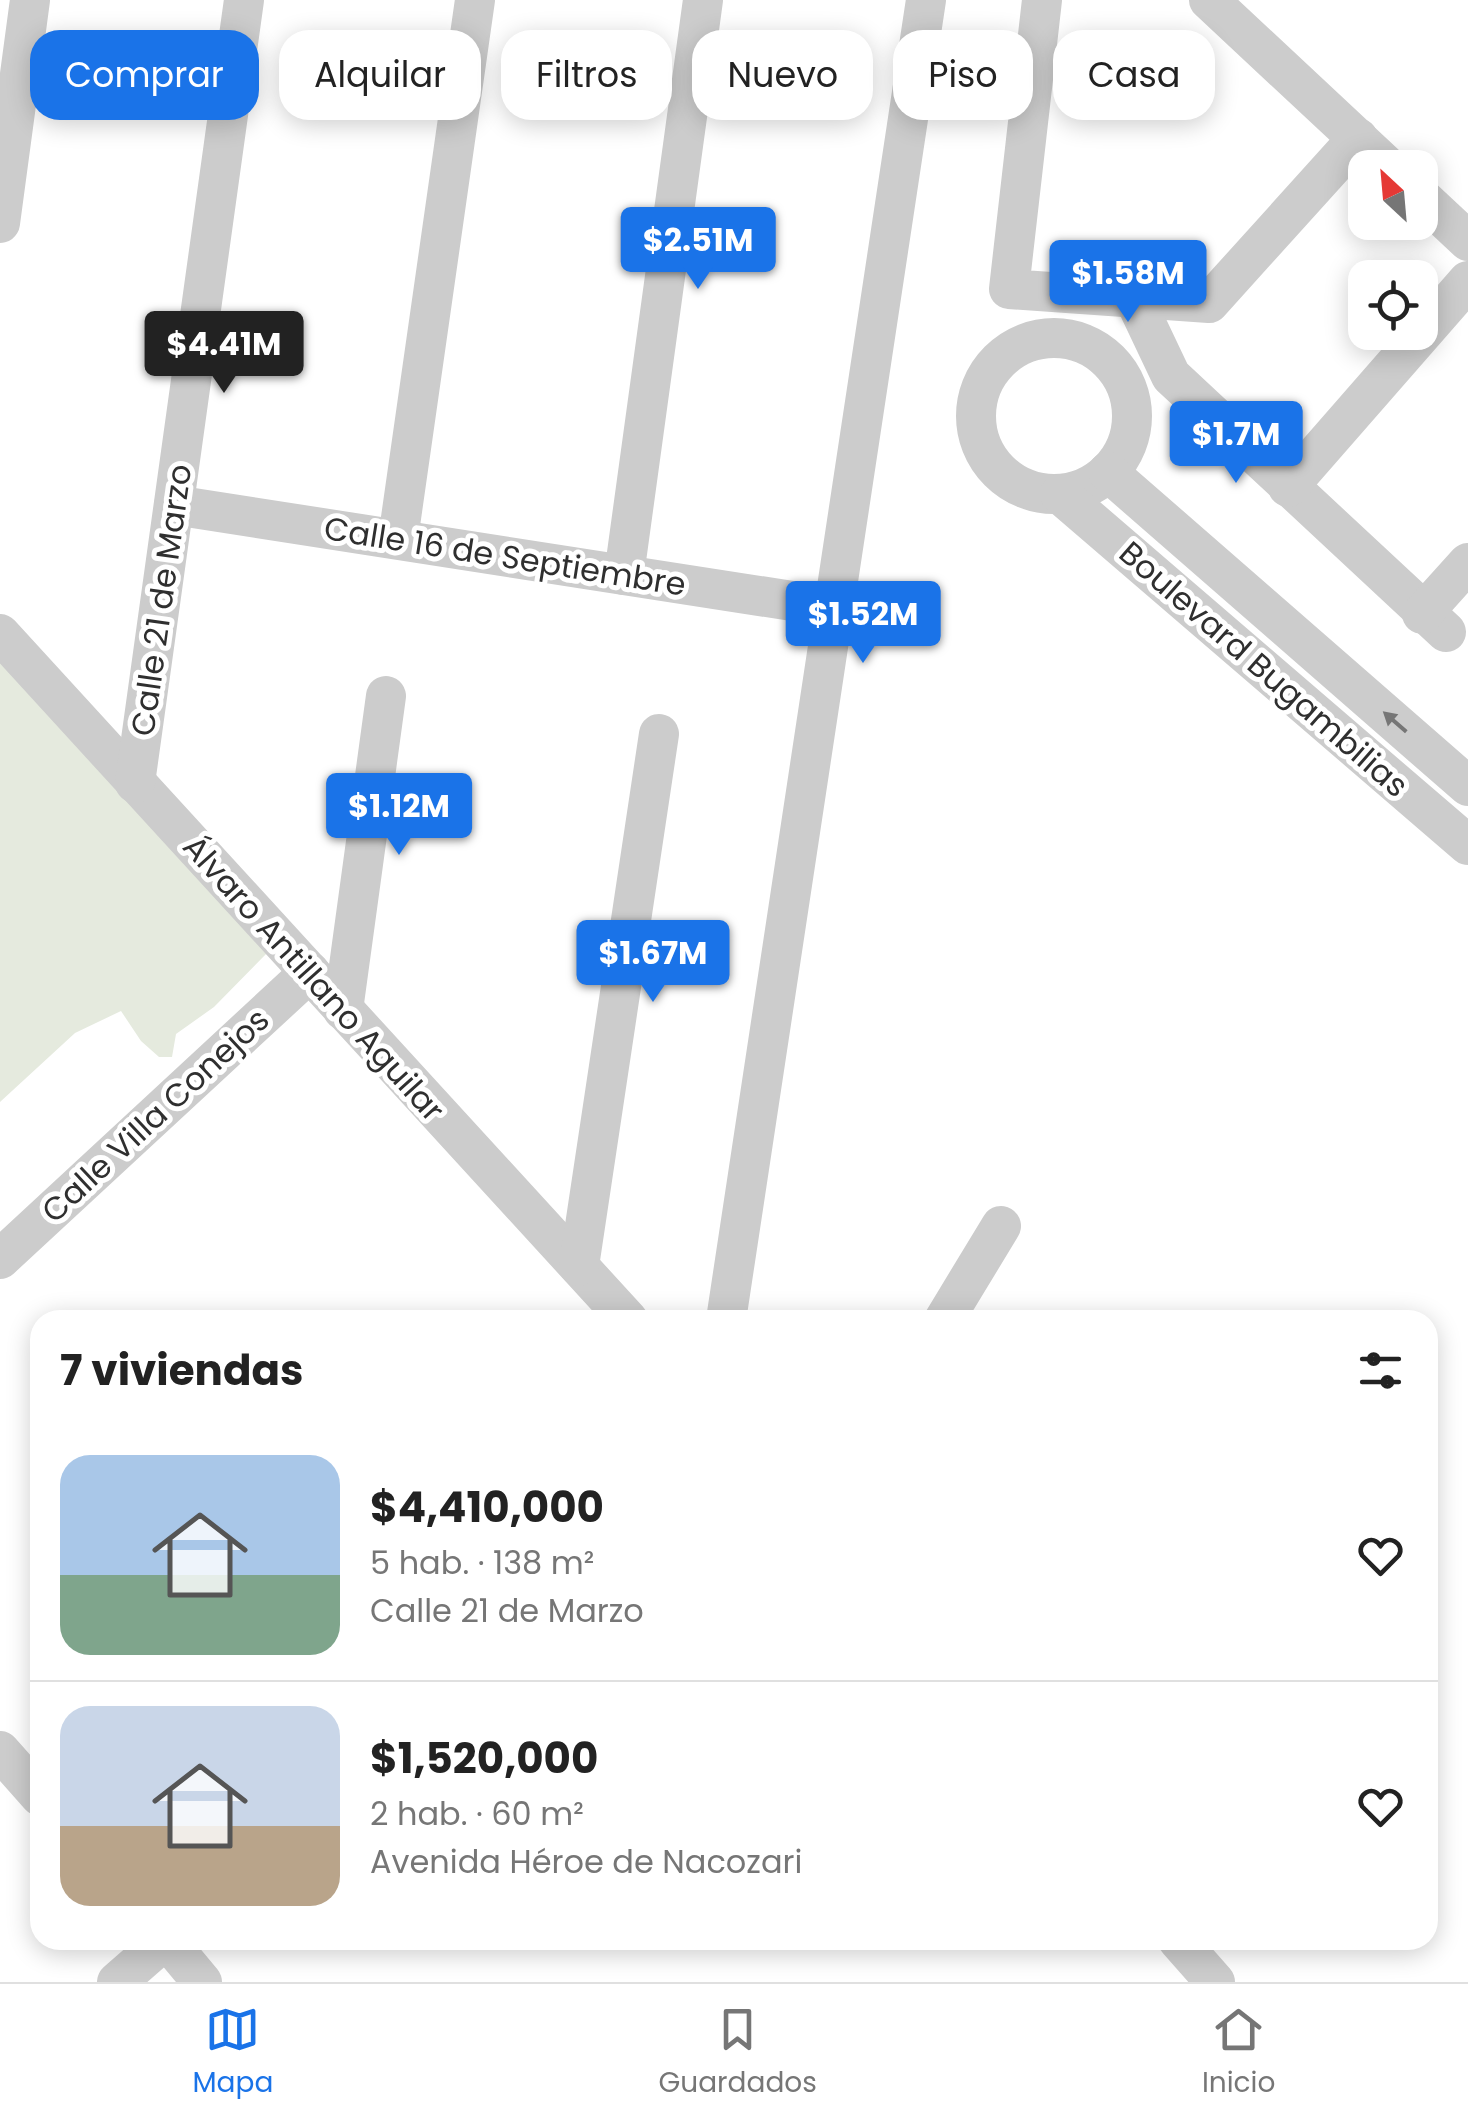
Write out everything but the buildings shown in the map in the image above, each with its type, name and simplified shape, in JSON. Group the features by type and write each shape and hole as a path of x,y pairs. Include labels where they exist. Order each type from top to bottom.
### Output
{"street":[{"path":"0,224 30,0"},
{"name":"Calle 21 de Marzo","path":"135,783 244,0"},
{"path":"398,539 475,0"},
{"path":"624,574 702,0"},
{"path":"728,1310 837,608 926,0"},
{"path":"1041,338 1028,290 1042,0"},
{"path":"1209,0 1370,150"},
{"path":"1028,290 1209,303 1358,138"},
{"path":"1438,213 1468,241"},
{"path":"1288,487 1468,281"},
{"path":"1115,297 1171,376 1434,623 1468,563"},
{"path":"1090,346 1115,297"},
{"path":"1041,338 1066,338 1090,346 1110,361 1124,380 1132,404 1128,441 1108,472 1086,487 1060,494 1033,491 1009,480 990,460 979,436 976,410 982,384 998,362 1018,347 1041,338"},
{"name":"Boulevard Bugambilias","path":"1108,472 1468,786"},
{"name":"Boulevard Bugambilias","path":"1060,494 1468,846"},
{"name":"Calle 16 de Septiembre","path":"174,504 837,608"},
{"name":"Álvaro Antillano Aguilar","path":"0,634 619,1310"},
{"path":"343,1010 386,696"},
{"path":"578,1266 659,734"},
{"name":"Calle Villa Conejos","path":"0,1259 310,972"},
{"path":"950,1310 1001,1226"},
{"path":"0,1751 30,1785"},
{"path":"118,1982 155,1950"},
{"path":"175,1950 202,1982"},
{"path":"1187,1950 1215,1982"}],"shaded area":[{"path":"0,651 268,952 214,1007 176,1034 172,1057 159,1057 141,1041 121,1011 75,1033 0,1102"}]}
